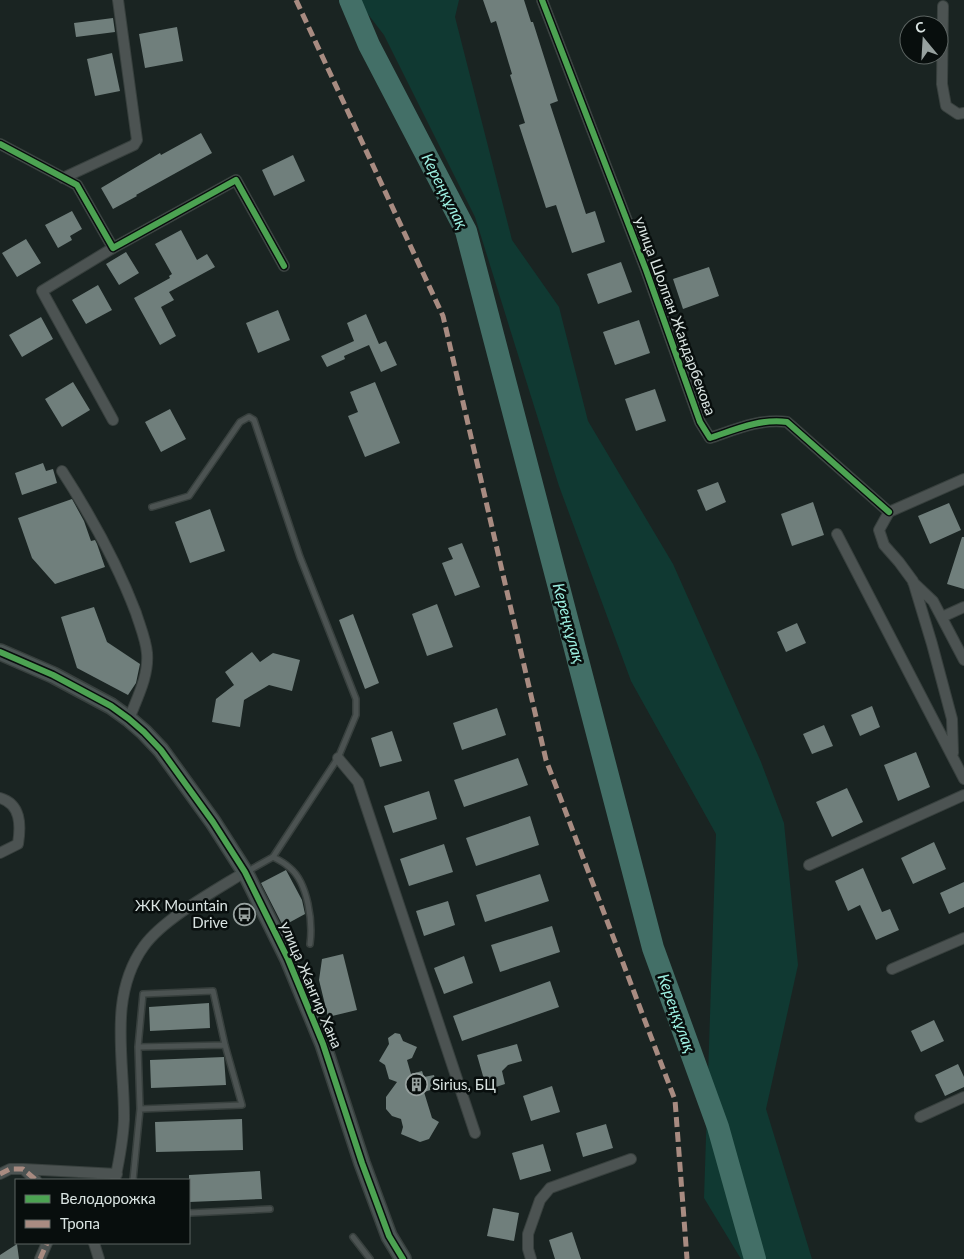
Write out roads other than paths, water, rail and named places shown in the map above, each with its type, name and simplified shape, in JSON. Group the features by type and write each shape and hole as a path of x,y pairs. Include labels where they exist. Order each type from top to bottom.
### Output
{"street":[{"path":"63,178 134,145 137,140 118,0"},
{"name":"улица Шолпан Жандарбекова","path":"542,0 646,270 700,422 710,438 756,424 776,420 787,422 889,512"},
{"path":"943,6 942,84 946,106 958,114 964,113"},
{"path":"0,144 77,185 113,248"},
{"path":"114,420 42,291 113,248 236,180 284,266"},
{"path":"62,471 112,557 143,633 147,653 147,666 129,719"},
{"path":"964,479 889,512 879,530 884,545 913,581 933,601 964,660"},
{"path":"836,534 964,779"},
{"path":"913,581 952,720 953,757"},
{"path":"942,617 964,607"},
{"name":"улица Жангир Хана","path":"0,652 29,664 111,706 144,732 178,772 245,872 280,942 306,1002 326,1052 362,1163 389,1236 404,1259"},
{"path":"338,758 358,782 475,1133"},
{"path":"809,865 964,795"},
{"path":"0,798 8,800 18,814 20,828 18,844 0,853"},
{"path":"0,1174 10,1170 23,1169 116,1177 124,1121 120,1018 128,975 144,946 161,928 245,872"},
{"path":"892,969 964,938"},
{"path":"920,1117 964,1097"},
{"path":"531,1259 528,1249 528,1234 540,1200 550,1188 631,1159"},
{"path":"23,1169 35,1179"},
{"path":"40,1259 47,1244"},
{"path":"94,1244 99,1259"}],"lane":[{"path":"152,507 190,496 240,422 249,417 254,420 300,557 356,699 356,715 338,758 273,857 245,872"},
{"path":"273,857 291,868 301,884 306,896 312,930 310,944"},
{"path":"133,1179 140,1109 138,1047 143,994 214,991 225,1045 242,1105 140,1109"},
{"path":"138,1047 225,1045"},
{"path":"190,1213 270,1209"},
{"path":"353,1237 370,1259"}],"waterway":[{"name":"Кереңқұлақ","path":"350,0 369,45 466,231 653,948 718,1127 755,1259"}],"place":[{"name":"ЖК Mountain Drive","path":"244,915"},
{"name":"Sirius, БЦ","path":"416,1085"}]}
